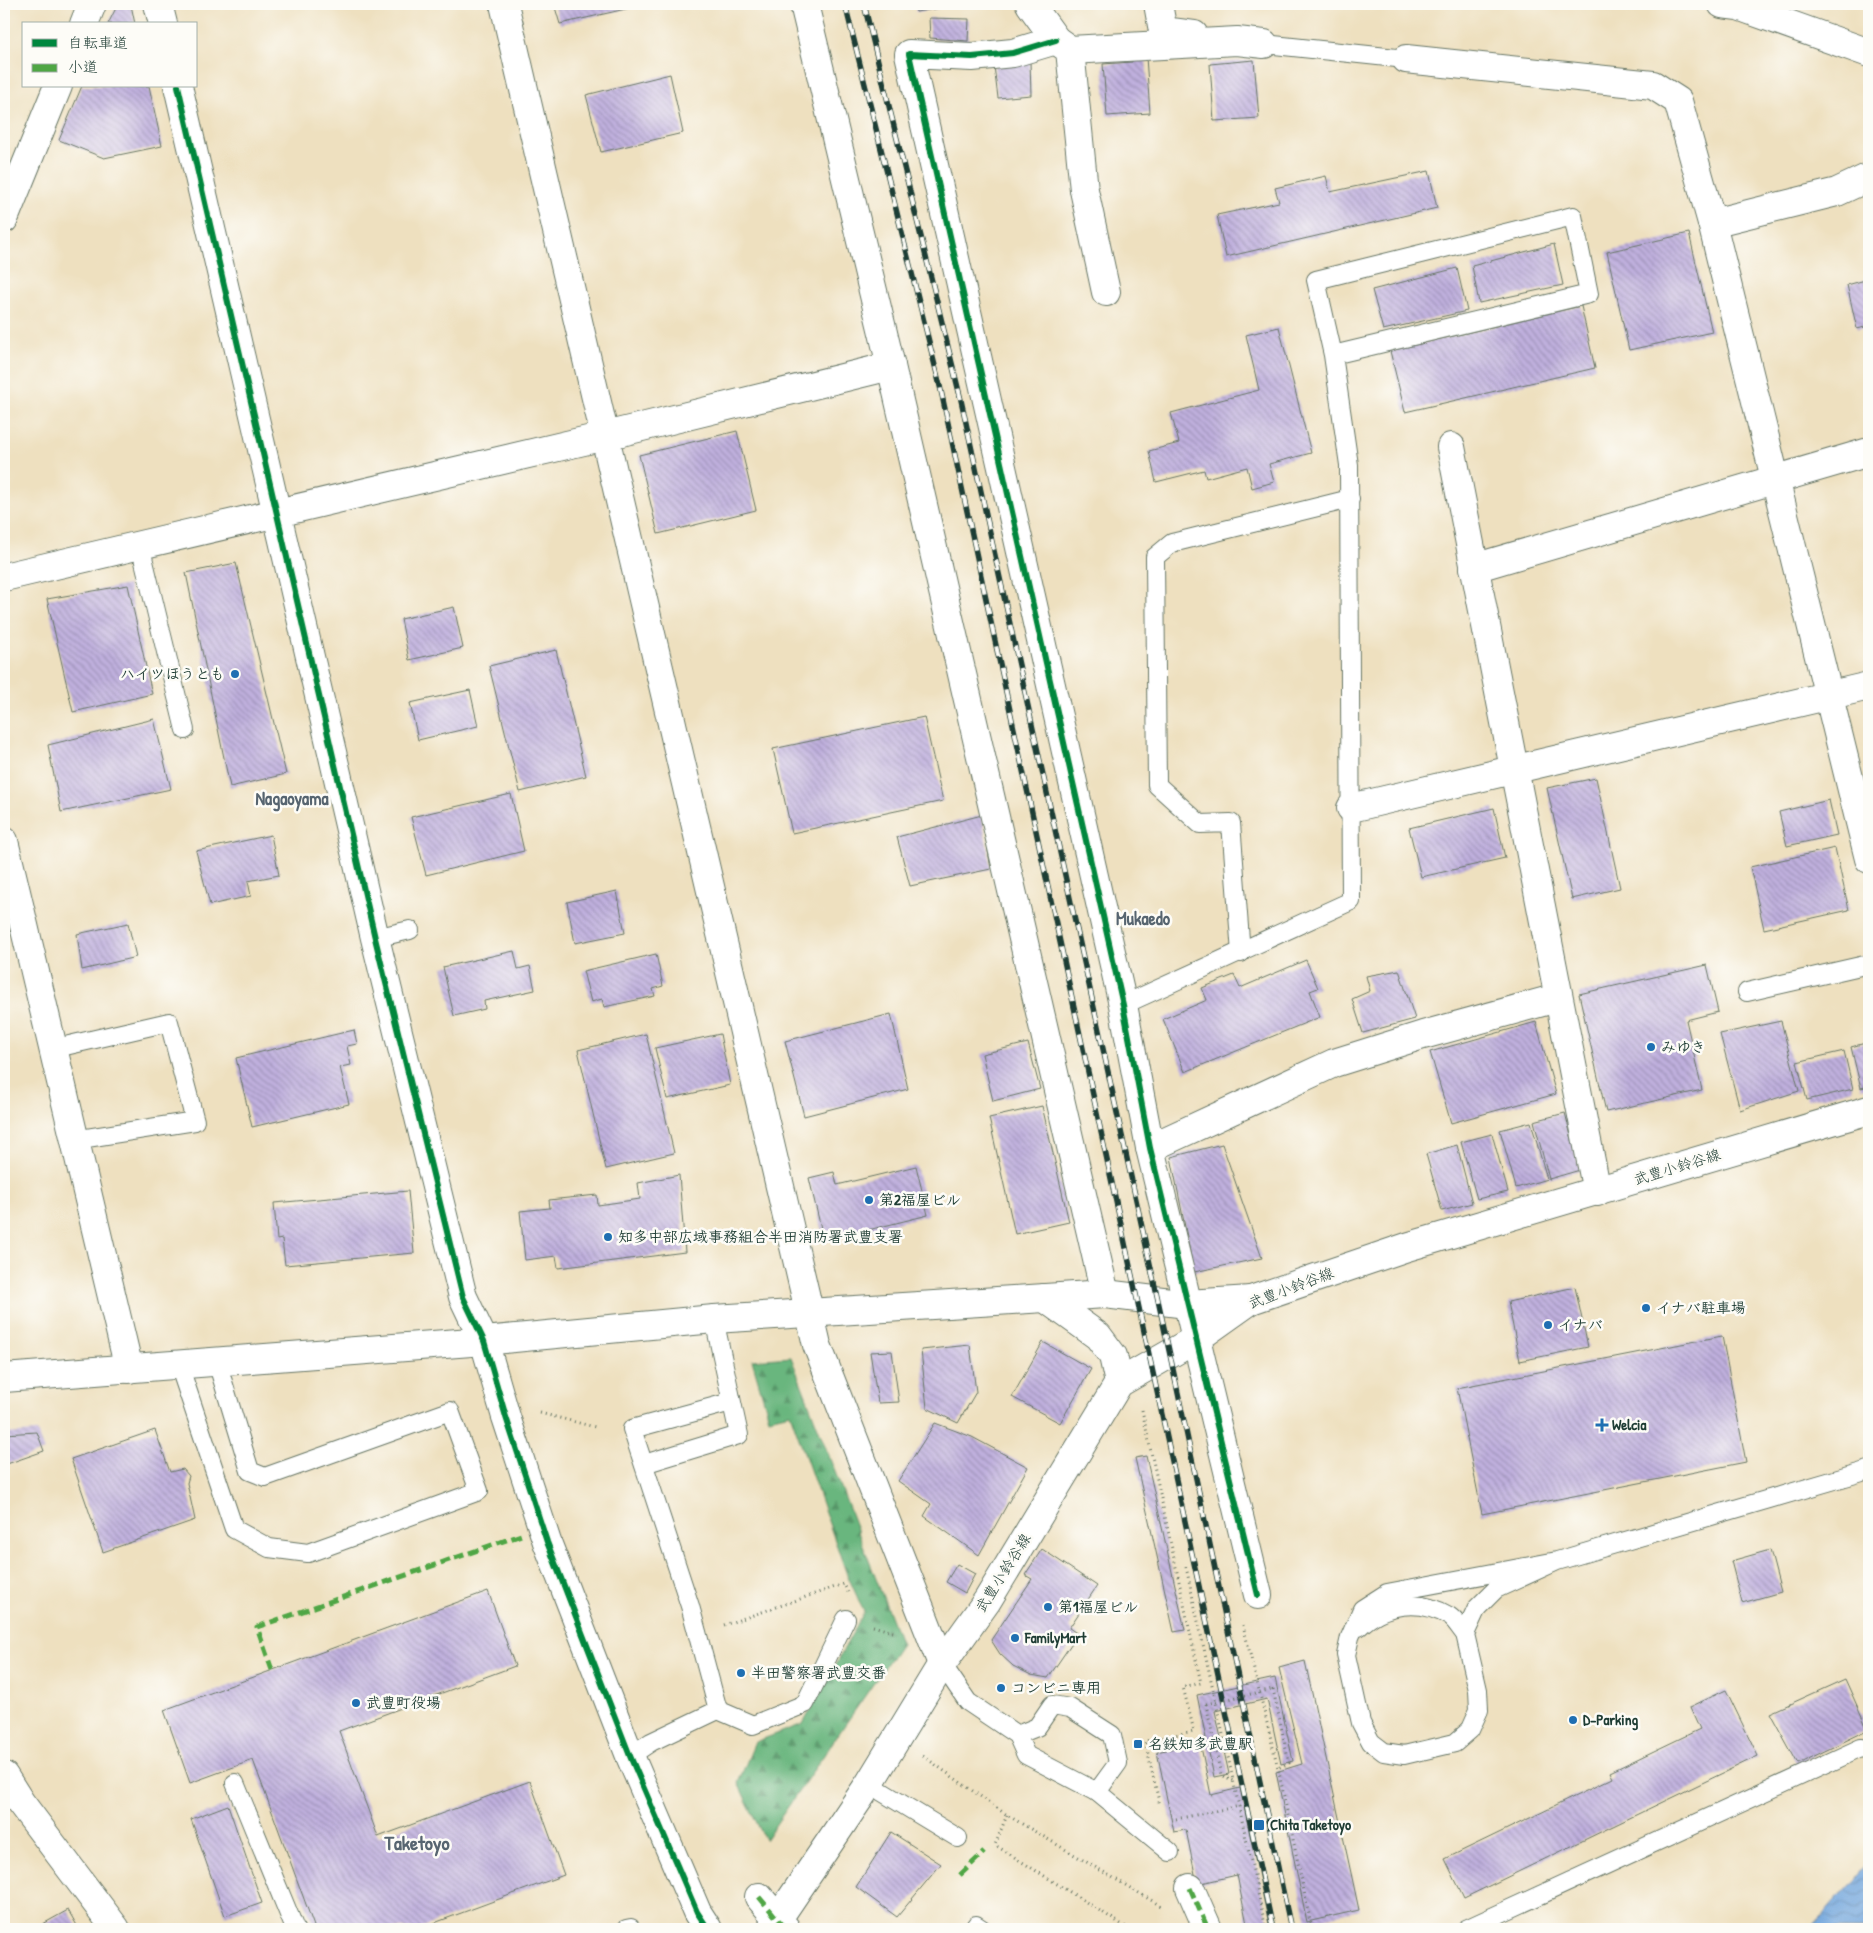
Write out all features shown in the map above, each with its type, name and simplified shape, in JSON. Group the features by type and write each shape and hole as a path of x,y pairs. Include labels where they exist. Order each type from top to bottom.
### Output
{"street":[{"path":"85,22 92,4"},
{"path":"158,4 162,22"},
{"path":"504,4 817,1345 942,1664"},
{"path":"804,4 891,366 1105,1294"},
{"path":"1030,4 1063,45 1084,190 1106,292"},
{"path":"1158,4 1163,31 1264,44"},
{"path":"1722,4 1738,6 1869,53"},
{"path":"1237,41 1063,45 972,57 909,54 1123,1005 1150,1148 1258,1595"},
{"path":"1406,59 1652,86 1678,101 1712,223 1869,859"},
{"path":"4,219 57,88"},
{"path":"178,88 375,938 463,1297 484,1341 506,1417 547,1542 630,1756 697,1912 708,1929"},
{"path":"1712,223 1837,192 1869,177"},
{"path":"4,577 605,436 891,366"},
{"path":"1451,447 1596,1192"},
{"path":"1474,568 1869,452"},
{"path":"1351,808 1869,686"},
{"path":"4,841 129,1369"},
{"path":"1150,1148 1334,1063 1423,1035 1558,998"},
{"name":"武豊小鈴谷線","path":"778,1926 942,1664 987,1601 1127,1378 1196,1339 1251,1300 1407,1247 1869,1110"},
{"path":"4,1378 484,1341 714,1318 1105,1294 1187,1304 1251,1300"},
{"path":"1045,1298 1098,1336 1127,1378"},
{"path":"4,1776 12,1805 116,1929"},
{"path":"1190,1888 1208,1929"},
{"path":"759,1897 778,1926"}],"lane":[{"path":"1264,44 1406,59"},
{"path":"1123,1005 1241,953 1351,901 1349,465 1333,355 1316,280 1573,216 1589,294 1333,355"},
{"path":"1241,953 1231,823 1200,824 1157,785 1155,557 1172,543 1350,499"},
{"path":"140,545 185,730"},
{"path":"375,938 410,930"},
{"path":"1748,992 1869,964"},
{"path":"52,1049 169,1022 195,1121 74,1140"},
{"path":"644,1464 739,1436 714,1318"},
{"path":"179,1365 234,1529 269,1548 308,1553 478,1490 450,1411 265,1477 250,1471 217,1362"},
{"path":"718,1710 697,1634 632,1430 731,1402"},
{"path":"1350,1637 1369,1617 1388,1610 1417,1604 1434,1608 1451,1618 1465,1634 1478,1690 1479,1710 1470,1730 1455,1743 1404,1755 1384,1752 1371,1742 1361,1723 1346,1656 1350,1637 1362,1609 1388,1593 1556,1561 1869,1470"},
{"path":"1465,1634 1477,1608 1496,1589 1556,1561"},
{"path":"630,1756 651,1742 718,1710 753,1725 805,1704 846,1619"},
{"path":"942,1664 968,1702 1017,1735 1026,1755 1097,1792 1170,1852"},
{"path":"1017,1735 1038,1727 1052,1705 1070,1708 1112,1735 1118,1763 1097,1792"},
{"path":"1466,1929 1861,1748 1869,1749"},
{"path":"235,1782 295,1929"},
{"path":"868,1784 958,1838"},
{"path":"974,1929 976,1926 982,1929"}],"path":[{"path":"1127,1378 1202,1683 1183,1687 1194,1731 1145,1741 1170,1852"},
{"path":"539,1412 595,1427"},
{"path":"1186,1567 1235,1781 1266,1929"},
{"path":"697,1634 844,1584 853,1605 846,1619 898,1633"},
{"path":"1241,1619 1278,1768 1312,1929"},
{"path":"1235,1781 1221,1775 1206,1704 1273,1689 1289,1763 1278,1768"},
{"path":"908,1718 924,1759 1007,1815 1174,1914 1190,1888"},
{"path":"1163,1822 1240,1806"},
{"path":"1007,1815 995,1845 1129,1929"}],"green space":[{"path":"791,1357 901,1644 765,1840 738,1783 755,1742 803,1724 864,1612 846,1572 790,1413 769,1418 752,1360"}],"water":[{"path":"1869,1865 1869,1929 1811,1929"}],"building":[{"path":"118,4 131,5 135,22 109,22"},
{"path":"554,4 643,4 643,5 560,24"},
{"path":"914,4 959,4 959,5 916,12"},
{"path":"1186,4 1256,4 1256,5 1186,7"},
{"path":"929,18 969,19 968,41 930,38"},
{"path":"1146,57 1150,113 1107,116 1103,64 1132,62 1132,58"},
{"path":"1254,60 1259,118 1214,121 1210,64"},
{"path":"1030,61 1031,95 998,98 994,66"},
{"path":"670,74 683,133 601,152 586,95"},
{"path":"81,88 149,88 162,146 104,158 59,140"},
{"path":"1429,171 1437,208 1226,257 1217,215 1279,202 1275,188 1326,176 1330,192"},
{"path":"1689,233 1712,332 1629,350 1607,252"},
{"path":"1554,244 1563,285 1479,303 1472,266"},
{"path":"1457,268 1467,311 1383,330 1372,290"},
{"path":"1869,279 1869,326 1857,329 1847,285"},
{"path":"1581,306 1595,368 1405,412 1390,351"},
{"path":"1279,327 1311,453 1269,464 1274,482 1252,488 1247,467 1206,478 1204,470 1156,482 1149,451 1179,443 1171,413 1259,390 1246,335"},
{"path":"737,431 756,510 658,534 639,455"},
{"name":"ハイツほうとも","path":"236,563 286,774 230,787 186,573"},
{"path":"128,585 152,694 73,712 47,599"},
{"path":"454,607 463,648 409,660 401,619"},
{"path":"556,650 586,776 520,792 489,666"},
{"path":"470,690 478,726 418,740 410,703"},
{"path":"924,717 943,801 792,833 773,749"},
{"path":"154,719 171,789 61,812 48,745"},
{"path":"1596,778 1620,888 1572,899 1547,788"},
{"path":"511,794 524,851 426,875 411,817"},
{"path":"1829,800 1837,835 1787,846 1779,812"},
{"path":"1494,808 1505,858 1421,877 1409,828"},
{"path":"982,815 991,869 910,886 897,837"},
{"path":"271,835 279,875 248,881 251,896 210,905 196,851"},
{"path":"1835,848 1849,910 1764,929 1750,867"},
{"path":"617,891 625,933 575,943 567,902"},
{"path":"128,923 136,957 82,970 77,934"},
{"path":"514,951 518,969 530,966 535,990 484,1001 485,1009 454,1016 443,967"},
{"path":"656,954 663,986 653,989 655,996 604,1007 602,999 591,1002 583,971"},
{"path":"1306,960 1318,988 1310,991 1320,1017 1185,1072 1163,1019 1207,1000 1202,988 1234,975 1240,988"},
{"path":"1707,965 1718,1012 1686,1020 1702,1090 1606,1112 1579,994"},
{"path":"1399,970 1415,1019 1363,1033 1352,999 1370,991 1366,976"},
{"path":"891,1014 908,1089 804,1116 785,1041"},
{"path":"1781,1021 1799,1091 1740,1110 1720,1034"},
{"path":"1536,1022 1556,1094 1451,1123 1430,1052"},
{"path":"354,1030 357,1044 347,1046 351,1065 340,1067 349,1104 252,1127 236,1058"},
{"path":"646,1034 674,1153 606,1169 578,1050"},
{"path":"720,1034 730,1085 667,1099 655,1048"},
{"path":"1869,1042 1869,1086 1861,1088 1851,1047"},
{"path":"1028,1043 1040,1089 993,1101 982,1054"},
{"path":"1844,1051 1853,1089 1807,1100 1797,1062"},
{"path":"1042,1106 1069,1222 1015,1234 989,1118"},
{"path":"1565,1113 1580,1170 1549,1179 1534,1121"},
{"path":"1531,1122 1547,1179 1516,1188 1500,1130"},
{"path":"1492,1134 1508,1192 1477,1199 1461,1142"},
{"path":"1222,1144 1262,1258 1194,1272 1171,1157"},
{"path":"1457,1145 1472,1203 1442,1211 1426,1154"},
{"name":"第2福屋ビル","path":"916,1166 928,1215 824,1241 809,1178 834,1172 837,1185"},
{"path":"679,1175 685,1252 558,1268 556,1256 525,1260 520,1211 550,1208 549,1200 597,1195 598,1205 640,1199 638,1183"},
{"path":"408,1191 414,1253 285,1265 282,1239 277,1240 274,1203"},
{"name":"イナバ","path":"1575,1287 1588,1347 1520,1361 1508,1302"},
{"name":"Welcia","path":"1722,1336 1746,1462 1482,1514 1457,1388"},
{"path":"1043,1342 1091,1369 1060,1423 1012,1397"},
{"path":"970,1345 976,1392 958,1423 927,1408 921,1350"},
{"path":"892,1351 899,1402 878,1403 870,1352"},
{"path":"935,1423 972,1437 1028,1467 979,1555 924,1516 931,1504 898,1481"},
{"path":"155,1430 170,1472 183,1469 189,1476 187,1483 195,1520 103,1552 71,1459"},
{"path":"37,1432 44,1451 4,1465 4,1434"},
{"path":"1146,1456 1185,1630 1174,1632 1135,1458"},
{"name":"第1福屋ビル","path":"1042,1549 1097,1586 1069,1628 1078,1634 1048,1678 1031,1675 1013,1666 1000,1654 991,1640 1032,1579 1025,1575"},
{"path":"1770,1550 1781,1592 1742,1603 1731,1561"},
{"path":"957,1564 975,1574 965,1593 946,1582"},
{"path":"488,1591 515,1666 339,1731 378,1837 530,1781 564,1875 418,1929 315,1929 253,1760 190,1783 164,1710"},
{"path":"1305,1661 1359,1910 1307,1922 1276,1772 1302,1764 1279,1668"},
{"path":"1275,1678 1293,1761 1281,1764 1267,1699 1215,1711 1229,1774 1214,1777 1197,1695"},
{"path":"1845,1679 1868,1730 1798,1764 1770,1713"},
{"path":"1726,1690 1758,1756 1464,1898 1445,1859 1613,1778 1610,1772 1700,1729 1690,1707"},
{"path":"1200,1742 1211,1795 1240,1788 1270,1929 1248,1929 1237,1875 1197,1884 1186,1830 1174,1832 1157,1752"},
{"path":"228,1805 262,1903 225,1916 191,1819"},
{"path":"891,1832 941,1864 897,1917 856,1887"},
{"path":"68,1910 79,1929 34,1929"}],"railway":[{"path":"845,4 940,386 1273,1929"},
{"path":"864,4 961,400 1170,1355 1291,1929"}],"marked path":[{"path":"272,1670 257,1627 521,1535"},
{"path":"960,1875 984,1852"},
{"path":"1190,1888 1208,1929"},
{"path":"759,1897 786,1929"}],"cycle path":[{"path":"1056,40 1013,53 972,57 909,54 1123,1005 1150,1148 1258,1595"},
{"path":"178,88 375,938 463,1297 484,1341 506,1417 547,1542 630,1756 697,1912 708,1929"}],"place":[{"name":"ハイツほうとも","path":"235,674"},
{"name":"みゆき","path":"1651,1047"},
{"name":"第2福屋ビル","path":"869,1200"},
{"name":"知多中部広域事務組合半田消防署武豊支署","path":"608,1237"},
{"name":"イナバ駐車場","path":"1646,1308"},
{"name":"イナバ","path":"1548,1325"},
{"name":"Welcia","path":"1602,1425"},
{"name":"第1福屋ビル","path":"1048,1607"},
{"name":"FamilyMart","path":"1015,1638"},
{"name":"半田警察署武豊交番","path":"741,1673"},
{"name":"コンビニ専用","path":"1001,1688"},
{"name":"武豊町役場","path":"356,1703"},
{"name":"D-Parking","path":"1573,1720"},
{"name":"名鉄知多武豊駅","path":"1138,1744"},
{"name":"Chita Taketoyo","path":"1259,1825"}],"district":[{"name":"Nagaoyama","path":"292,799"},
{"name":"Mukaedo","path":"1143,919"},
{"name":"Taketoyo","path":"417,1843"}]}
